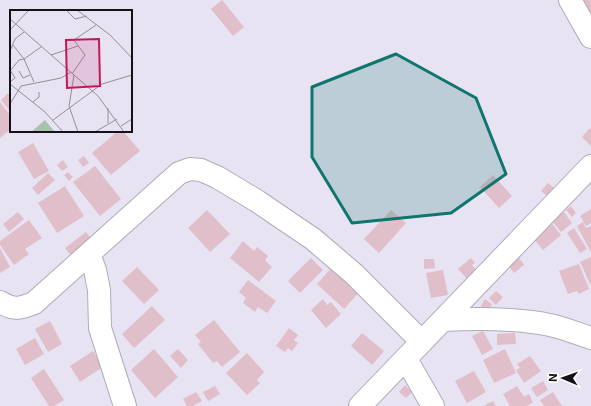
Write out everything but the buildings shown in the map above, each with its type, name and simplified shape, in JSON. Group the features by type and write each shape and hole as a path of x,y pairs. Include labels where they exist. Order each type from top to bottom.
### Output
{"street":[{"path":"570,0 591,37"},
{"path":"360,406 591,166"},
{"path":"0,302 10,308 22,308 34,303 179,174 190,169 201,170 217,177 257,201 313,239 354,274 422,342"},
{"path":"89,254 95,270 99,290 100,328 125,406"},
{"path":"443,320 488,318 519,320 551,325 591,338"},
{"path":"406,359 433,406"}],"highlighted area":[{"path":"396,54 476,98 506,174 451,213 352,223 312,157 312,87"}]}
